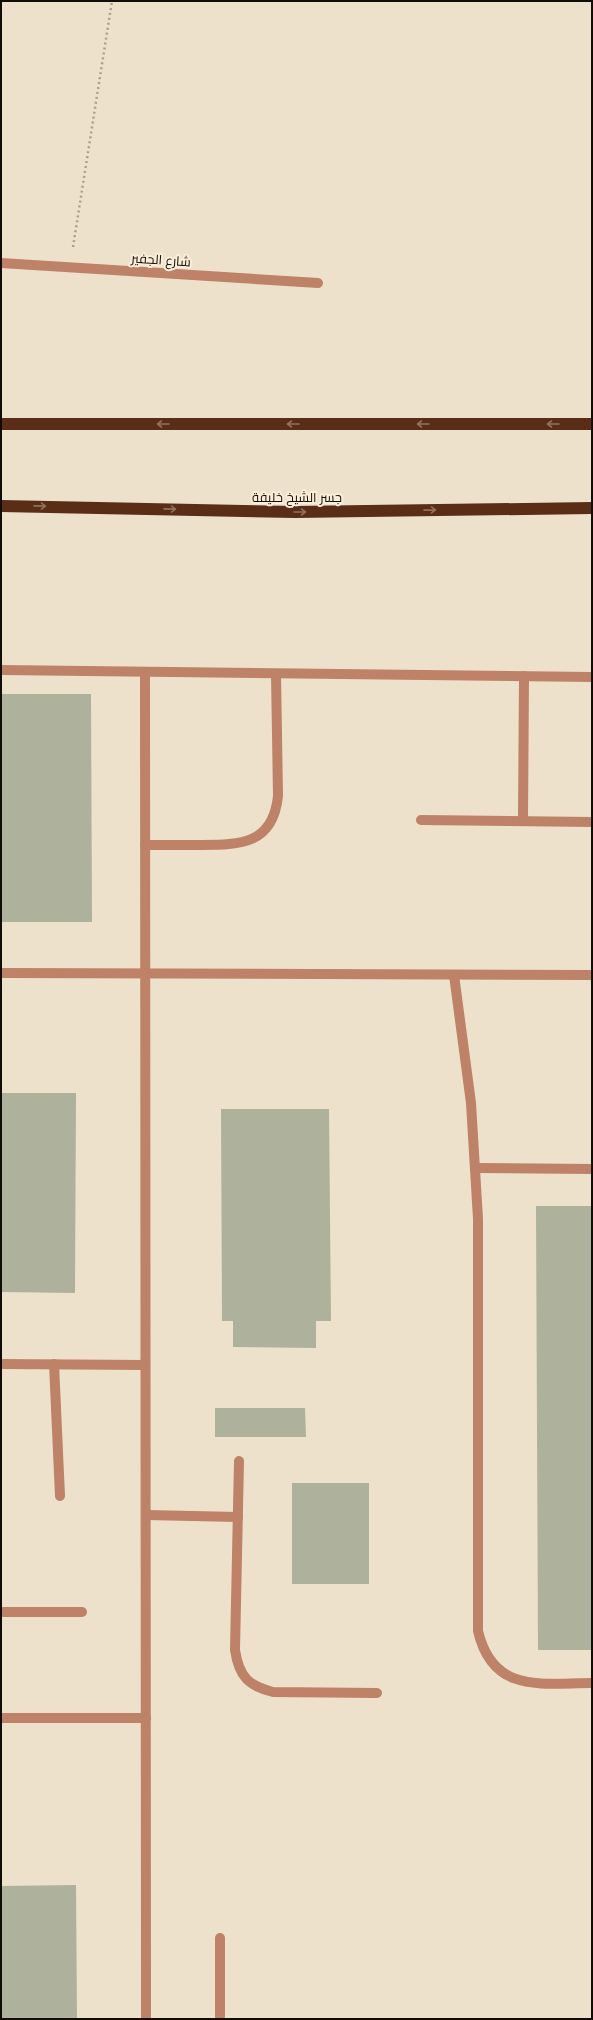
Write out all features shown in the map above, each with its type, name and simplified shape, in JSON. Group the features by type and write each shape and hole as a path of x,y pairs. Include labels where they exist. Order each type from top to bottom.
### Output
{"highway":[{"path":"1,424 592,424"},
{"name":"جسر الشيخ خليفة","path":"1,506 295,512 592,508"}],"street":[{"name":"شارع الجفير","path":"1,263 318,284"},
{"path":"1,670 592,677"},
{"path":"145,672 146,2019"},
{"path":"145,845 233,845 248,842 260,835 270,824 276,810 278,796 276,674"},
{"path":"523,820 524,676"},
{"path":"421,820 592,822"},
{"path":"1,973 592,975"},
{"path":"454,975 470,1104 478,1219 478,1631 482,1648 491,1662 503,1674 519,1681 535,1683 592,1683"},
{"path":"475,1168 592,1169"},
{"path":"1,1364 145,1365"},
{"path":"54,1364 60,1496"},
{"path":"240,1461 235,1650 237,1665 246,1679 258,1688 273,1692 377,1693"},
{"path":"146,1515 238,1517"},
{"path":"1,1612 82,1612"},
{"path":"1,1718 146,1718"},
{"path":"220,1938 220,2019"}],"path":[{"path":"70,267 112,1"}],"building":[{"path":"1,694 91,694 92,922 1,922"},
{"path":"1,1093 76,1093 75,1293 1,1292"},
{"path":"221,1109 329,1109 331,1321 316,1321 316,1348 233,1347 233,1321 222,1321"},
{"path":"536,1206 592,1206 592,1650 538,1650"},
{"path":"215,1408 305,1408 306,1437 215,1437"},
{"path":"292,1483 369,1483 369,1584 292,1584"},
{"path":"76,1885 77,2019 1,2019 1,1886"}]}
